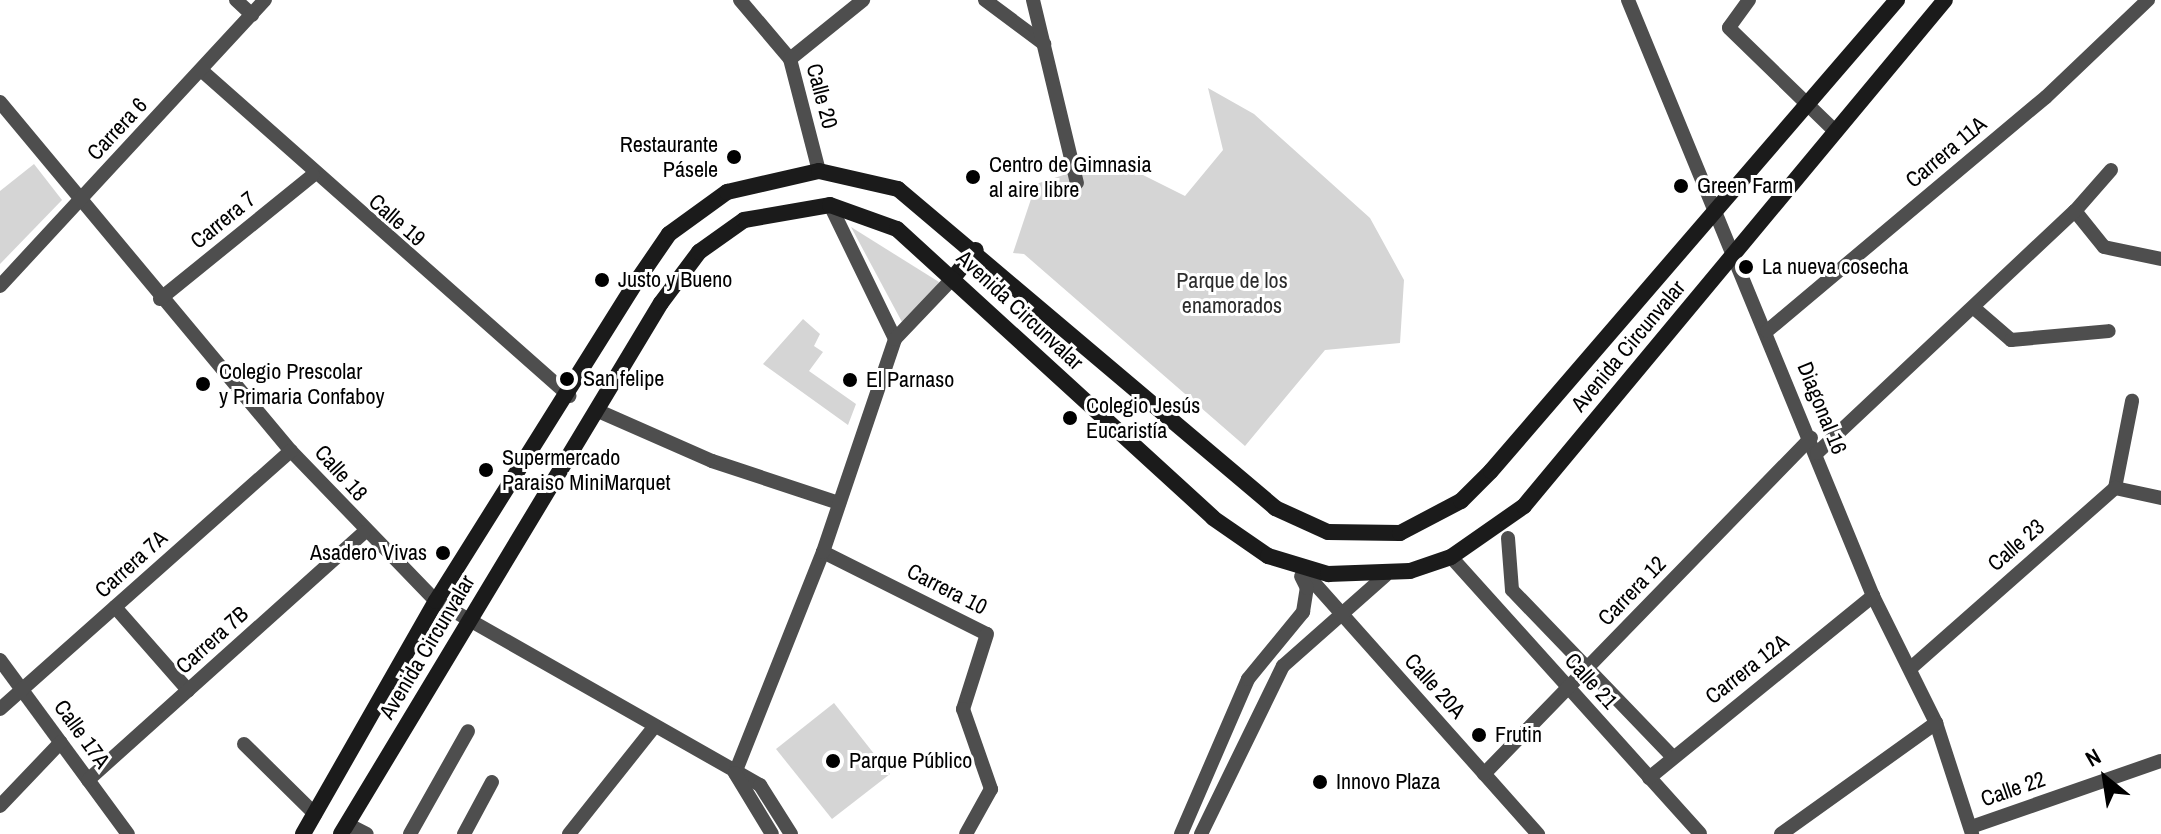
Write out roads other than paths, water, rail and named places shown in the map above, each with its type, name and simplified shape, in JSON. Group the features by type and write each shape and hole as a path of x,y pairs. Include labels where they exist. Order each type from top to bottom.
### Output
{"main road":[{"name":"Avenida Circunvalar","path":"303,834 436,601 570,396 669,234 727,192 819,171 898,189 976,250 1275,508 1328,532 1366,537 1424,526 1461,501 1717,214 1897,0"},
{"name":"Avenida Circunvalar","path":"344,829 466,620 596,410 699,252 770,210 830,205 897,229 1213,518 1297,567 1386,575 1451,557 1524,506 1945,0"},
{"path":"953,278 976,250"}],"street":[{"path":"236,0 252,15"},
{"name":"Carrera 6","path":"0,286 265,0"},
{"name":"Calle 20","path":"740,0 790,59 819,171"},
{"path":"790,59 863,0"},
{"path":"985,0 1044,44"},
{"path":"1033,0 1077,183"},
{"name":"Diagonal 16","path":"1628,0 1811,438 1873,596 1912,667 1936,723 1972,830"},
{"path":"1749,0 1729,28 1836,132"},
{"name":"Carrera 11A","path":"1767,331 2046,97 2148,0"},
{"name":"Calle 19","path":"201,70 313,175 570,396"},
{"name":"Calle 18","path":"0,102 79,202 291,451 364,532 436,601 760,785 791,834"},
{"path":"1817,453 2075,211 2111,170"},
{"name":"Carrera 7","path":"160,299 313,175"},
{"path":"830,205 895,339"},
{"path":"2075,211 2104,247 2161,259"},
{"path":"735,773 823,552 895,339 953,278"},
{"path":"1974,308 2011,340 2109,331"},
{"path":"2132,401 2115,488 2161,498"},
{"path":"596,410 712,461 839,503"},
{"name":"Carrera 12","path":"1484,774 1811,438"},
{"name":"Carrera 7A","path":"0,709 291,451"},
{"name":"Calle 23","path":"1912,667 2115,488"},
{"name":"Carrera 7B","path":"88,780 364,532"},
{"name":"Calle 21","path":"1508,538 1512,590 1584,672 1672,756"},
{"name":"Carrera 10","path":"823,552 987,634 963,709 991,789 966,834"},
{"name":"Calle 21","path":"1451,557 1700,834"},
{"path":"1181,834 1248,679 1303,612 1307,588 1297,567"},
{"name":"Calle 20A","path":"1297,567 1538,834"},
{"path":"1201,834 1267,690 1342,614 1386,575"},
{"name":"Carrera 12A","path":"1649,778 1672,756 1873,596"},
{"path":"115,607 188,690"},
{"name":"Calle 17A","path":"0,660 128,834"},
{"path":"1248,679 1267,690"},
{"path":"1781,834 1936,723"},
{"path":"569,834 655,726"},
{"path":"410,834 468,731"},
{"path":"0,806 61,742"},
{"path":"244,744 315,814"},
{"name":"Calle 22","path":"1972,830 2161,761"},
{"name":"Calle 18","path":"735,773 772,834"},
{"path":"464,834 492,782"},
{"path":"344,829 367,834"}],"place":[{"name":"Restaurante Pásele","path":"734,157"},
{"name":"Centro de Gimnasia al aire libre","path":"973,177"},
{"name":"Green Farm","path":"1681,186"},
{"name":"La nueva cosecha","path":"1746,267"},
{"name":"Justo y Bueno","path":"602,280"},
{"name":"San felipe","path":"567,379"},
{"name":"El Parnaso","path":"850,380"},
{"name":"Colegio Prescolar y Primaria Confaboy","path":"203,384"},
{"name":"Colegio Jesús Eucaristía","path":"1070,418"},
{"name":"Supermercado Paraiso MiniMarquet","path":"486,470"},
{"name":"Asadero Vivas","path":"443,553"},
{"name":"Frutin","path":"1479,735"},
{"name":"Parque Público","path":"833,761"},
{"name":"Innovo Plaza","path":"1320,782"}],"park label":[{"name":"Parque de los enamorados","path":"1232,292"}]}
